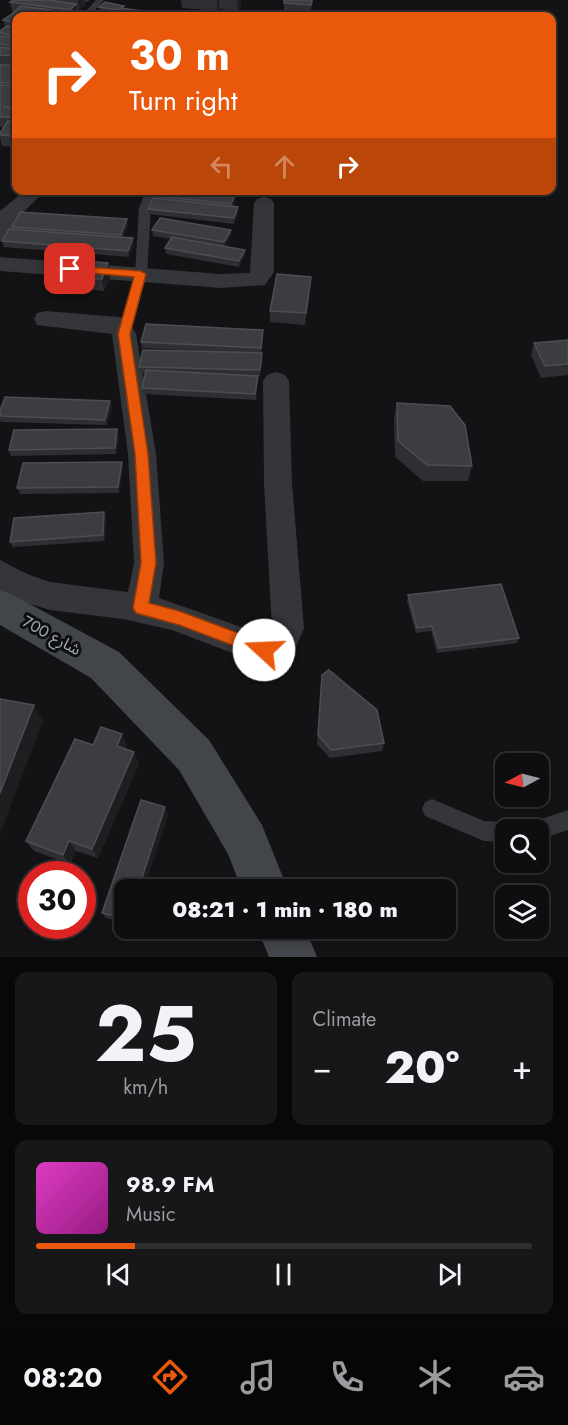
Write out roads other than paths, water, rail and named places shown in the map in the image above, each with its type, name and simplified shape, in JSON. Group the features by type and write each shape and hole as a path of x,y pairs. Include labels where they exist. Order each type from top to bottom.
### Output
{"main road":[{"name":"شارع 700","path":"0,606 105,664 194,755 246,842 261,879"},
{"path":"286,939 293,957"}],"street":[{"path":"0,234 6,217 30,196"},
{"path":"0,264 221,281 257,280 263,272 264,203"},
{"path":"46,319 118,325 124,334 142,454 148,563 141,608"},
{"path":"0,573 46,596 141,608 179,618 264,650 279,648 288,628 278,483 276,381"}],"lane":[{"path":"90,12 100,0"},
{"path":"124,334 141,274 146,208 150,195"},
{"path":"432,809 484,831 495,832"},
{"path":"549,826 568,820"}]}
